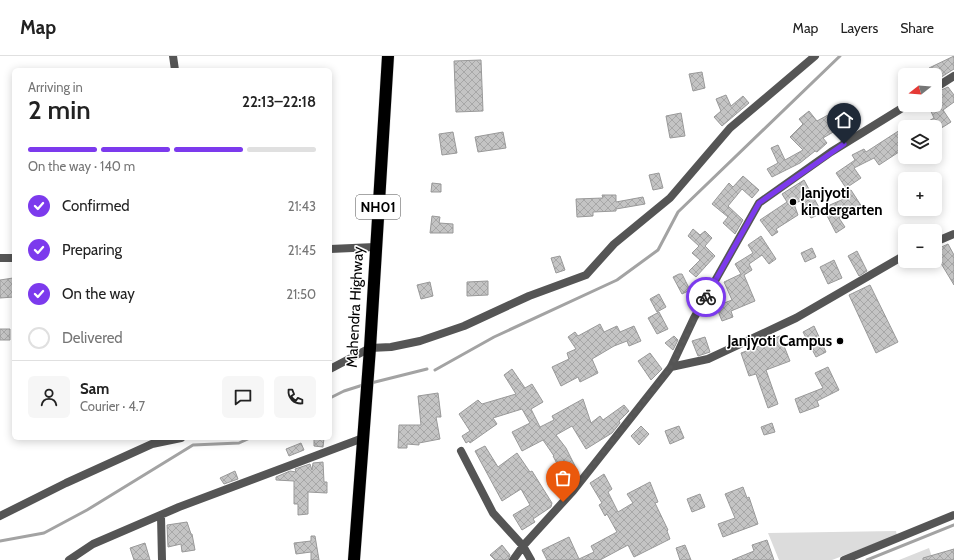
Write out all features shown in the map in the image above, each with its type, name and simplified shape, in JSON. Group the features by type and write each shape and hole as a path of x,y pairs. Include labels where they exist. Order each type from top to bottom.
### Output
{"highway":[{"name":"Mahendra Highway","path":"354,560 388,56"}],"street":[{"path":"173,56 175,68"},
{"path":"332,368 369,353 420,341 464,326 529,296 586,275 614,244 670,198 730,128 815,56"},
{"path":"942,84 954,76"},
{"path":"513,560 522,546 573,491 671,367 694,318 759,203 831,152 898,111"},
{"path":"942,239 954,234"},
{"path":"332,249 375,247"},
{"path":"0,258 12,258"},
{"path":"671,367 708,359 790,321 898,259"},
{"path":"69,560 93,544 161,516 363,438"},
{"path":"0,516 66,483 152,444 171,440"},
{"path":"460,451 493,513 522,546 530,560"},
{"path":"844,560 954,515"},
{"path":"161,516 162,560"}],"shaded area":[{"path":"896,531 897,535 832,560 779,560 768,533"},
{"path":"929,548 933,560 899,560"}],"building":[{"path":"954,56 954,69 942,77 942,68 929,68"},
{"path":"481,60 483,111 456,112 454,61"},
{"path":"702,72 705,88 693,91 689,74"},
{"path":"948,87 954,95 954,102 943,110 951,122 942,128 942,120 930,120 934,118 931,112 942,112 942,90"},
{"path":"726,95 731,106 743,96 749,103 722,126 714,117 721,111 716,99"},
{"path":"839,109 847,124 823,138 827,143 817,152 815,151 800,163 772,177 767,169 778,163 771,148 778,145 785,160 803,150 790,137 803,124 799,119 809,111 817,121"},
{"path":"681,113 685,136 670,138 666,116"},
{"path":"898,131 898,153 879,165 874,158 854,168 861,178 846,188 836,173 855,160 852,155 864,149 866,152"},
{"path":"453,132 457,153 442,155 439,134"},
{"path":"503,132 506,148 478,152 475,137"},
{"path":"659,173 663,188 653,190 649,175"},
{"path":"743,176 759,190 752,198 742,189 728,206 743,220 735,234 723,223 728,217 712,204 729,183 733,187"},
{"path":"804,180 822,213 811,218 800,201 794,204 798,215 776,229 778,232 772,236 760,220 787,202 782,194"},
{"path":"432,183 441,184 441,192 431,192"},
{"path":"851,190 862,207 839,218 845,227 836,233 823,208 846,198 844,194"},
{"path":"602,195 616,195 616,202 643,197 645,204 616,209 616,211 593,212 593,216 577,217 576,199 603,198"},
{"path":"432,216 440,217 439,223 453,224 453,233 430,233"},
{"path":"693,229 700,235 705,231 712,238 705,246 715,256 696,277 689,271 700,260 692,253 699,246 688,236"},
{"path":"761,236 776,259 769,264 762,255 749,264 752,270 744,275 755,301 731,311 733,317 722,321 716,306 732,300 724,282 741,274 735,264 753,253 748,245"},
{"path":"948,244 954,255 954,285 942,265 942,247"},
{"path":"812,248 816,257 805,262 801,253"},
{"path":"857,251 867,271 859,276 848,256"},
{"path":"560,256 565,270 556,273 551,258"},
{"path":"834,260 842,278 828,284 820,267"},
{"path":"682,274 690,290 682,294 673,277"},
{"path":"12,278 12,297 0,298 0,280"},
{"path":"488,281 488,295 467,296 467,282"},
{"path":"430,282 433,296 421,299 417,285"},
{"path":"870,285 898,342 876,353 849,295"},
{"path":"659,294 666,307 657,312 650,299"},
{"path":"659,312 668,329 657,334 648,318"},
{"path":"600,324 604,332 617,326 620,332 634,326 641,341 629,346 627,341 614,346 592,359 598,373 580,382 578,377 561,386 552,367 569,359 567,353 576,349 568,337 575,332 578,336"},
{"path":"814,326 826,352 816,357 803,332"},
{"path":"0,329 10,329 10,340 0,340"},
{"path":"674,336 678,340 673,350 665,343"},
{"path":"780,336 790,361 766,370 778,404 768,408 756,374 749,376 741,353 765,344 764,342"},
{"path":"705,337 710,352 698,356 692,341"},
{"path":"650,353 662,369 651,380 638,361"},
{"path":"828,367 839,390 817,401 819,406 800,413 795,399 823,388 815,373"},
{"path":"512,369 525,388 532,384 543,402 531,409 540,427 554,420 552,416 583,399 591,423 600,416 603,420 624,405 629,411 619,421 620,423 612,433 586,449 572,426 556,435 566,448 577,470 564,477 554,456 543,440 522,451 512,432 530,423 522,409 493,418 497,424 470,443 469,441 466,443 462,436 470,431 459,414 478,400 482,404 516,394 504,375"},
{"path":"438,393 441,417 436,417 440,439 419,443 419,445 407,444 407,448 398,448 399,425 421,425 418,396"},
{"path":"772,423 775,432 764,435 761,427"},
{"path":"641,426 649,434 639,445 631,436"},
{"path":"679,426 684,438 670,444 665,431"},
{"path":"314,440 324,440 323,447 314,446"},
{"path":"301,443 304,450 289,456 286,449"},
{"path":"485,446 498,467 517,453 530,472 532,471 552,503 551,507 533,519 535,522 522,530 513,515 530,505 521,489 502,501 475,451"},
{"path":"323,462 324,482 327,482 327,493 308,492 308,514 298,515 298,504 294,504 294,481 276,480 276,477 290,471 296,472 295,469 310,464 312,470 313,463"},
{"path":"235,471 238,479 224,484 220,478"},
{"path":"604,474 612,489 608,492 618,512 633,503 627,494 650,482 658,502 655,503 668,530 670,539 634,557 628,545 600,560 547,560 542,550 569,537 579,559 594,552 591,546 617,532 607,514 605,516 599,505 602,503 590,483"},
{"path":"743,487 747,498 749,497 758,524 723,537 718,524 735,518 725,494"},
{"path":"700,494 705,507 692,512 687,499"},
{"path":"187,522 192,534 195,550 182,552 181,544 168,547 167,525"},
{"path":"311,536 315,536 319,560 311,560 311,552 296,554 294,543 311,541"},
{"path":"767,540 774,560 732,560 754,551 752,545"},
{"path":"145,543 150,560 134,560 130,548"},
{"path":"502,545 510,555 508,560 495,560 490,555"},
{"path":"685,545 691,560 680,560 676,548"},
{"path":"954,549 954,560 923,560 923,558"}],"waterway":[{"path":"435,370 494,337 617,280 658,250 678,212 840,56"},
{"path":"371,383 427,369"},
{"path":"332,397 344,391 363,385"},
{"path":"0,541 44,533 87,510 193,445 239,443 246,440"},
{"path":"867,560 954,525"}],"way so far":[{"path":"563,502 671,367 694,318 706,297"}],"place":[{"name":"Janjyoti kindergarten","path":"793,202"},
{"name":"Janjyoti Campus","path":"840,341"}],"route":[{"path":"706,297 759,203 844,144"}]}
